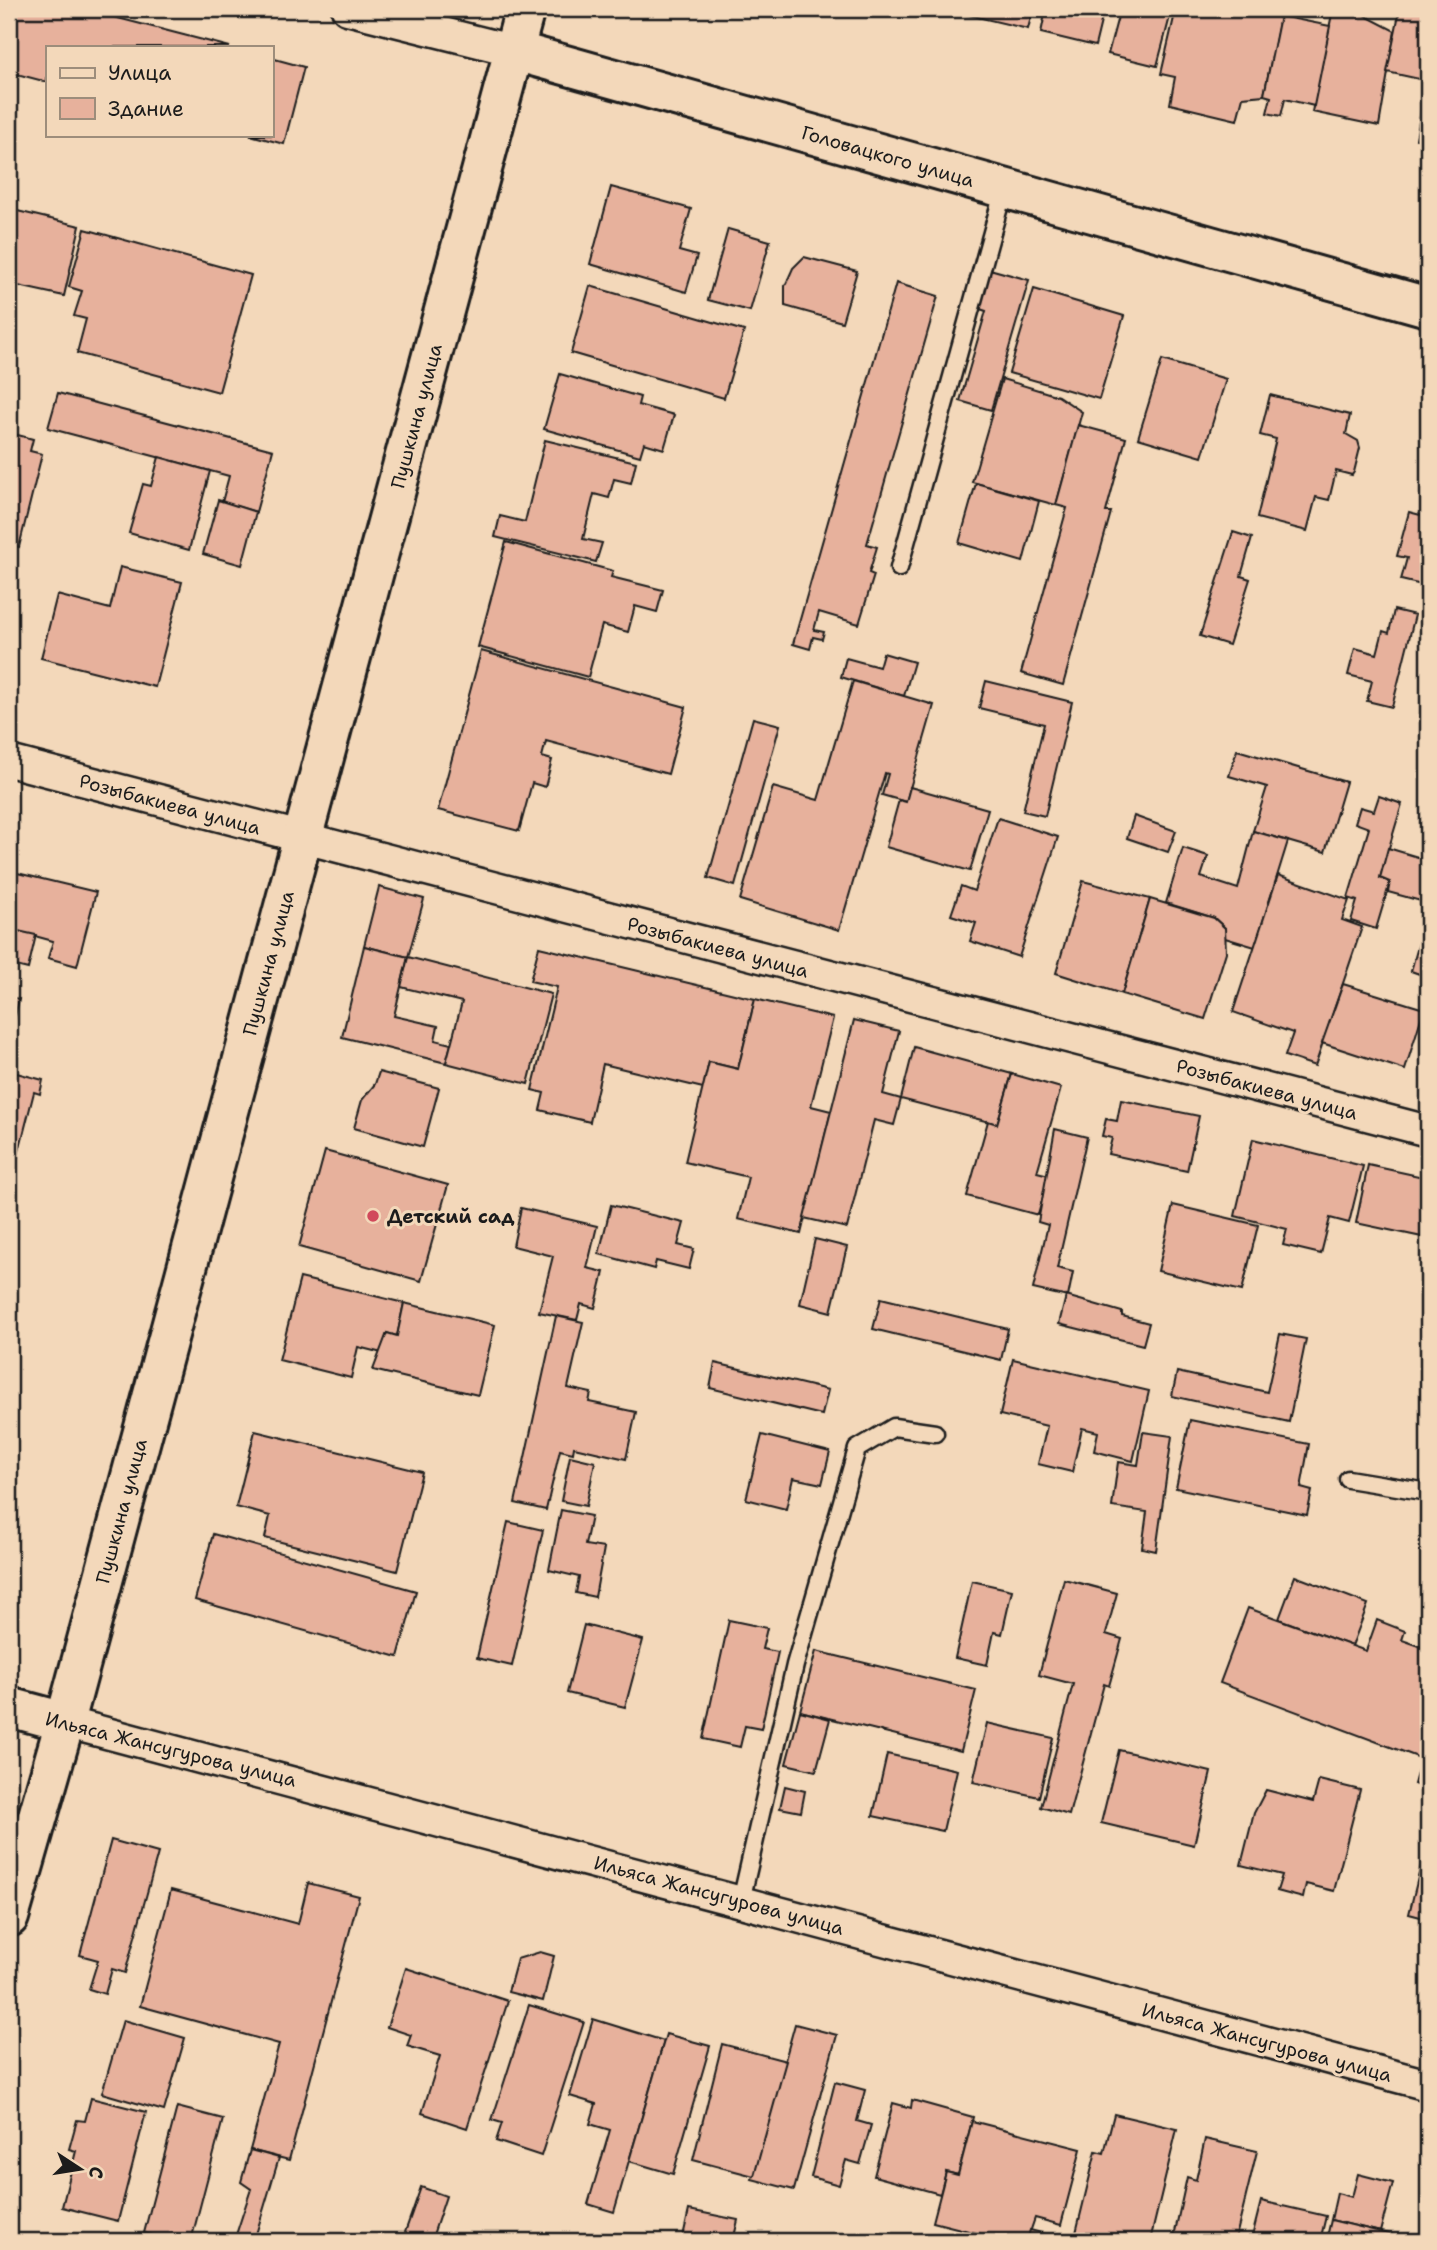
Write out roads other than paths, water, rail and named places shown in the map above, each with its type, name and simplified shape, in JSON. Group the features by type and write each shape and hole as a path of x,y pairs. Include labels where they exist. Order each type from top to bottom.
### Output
{"main road":[{"name":"Пушкина улица","path":"9,1917 65,1722 525,9"},
{"name":"Головацкого улица","path":"515,51 1428,307"},
{"name":"Ильяса Жансугурова улица","path":"9,1707 65,1722"}],"street":[{"name":"Головацкого улица","path":"347,9 515,51"},
{"name":"Розыбакиева улица","path":"9,761 1428,1131"},
{"name":"Ильяса Жансугурова улица","path":"65,1722 1428,2085"}],"lane":[{"path":"899,568 1004,188"},
{"path":"741,1900 795,1665 857,1449 894,1427 935,1433"},
{"path":"1348,1479 1428,1492"}],"place":[{"name":"Детский сад","path":"373,1216"}]}
